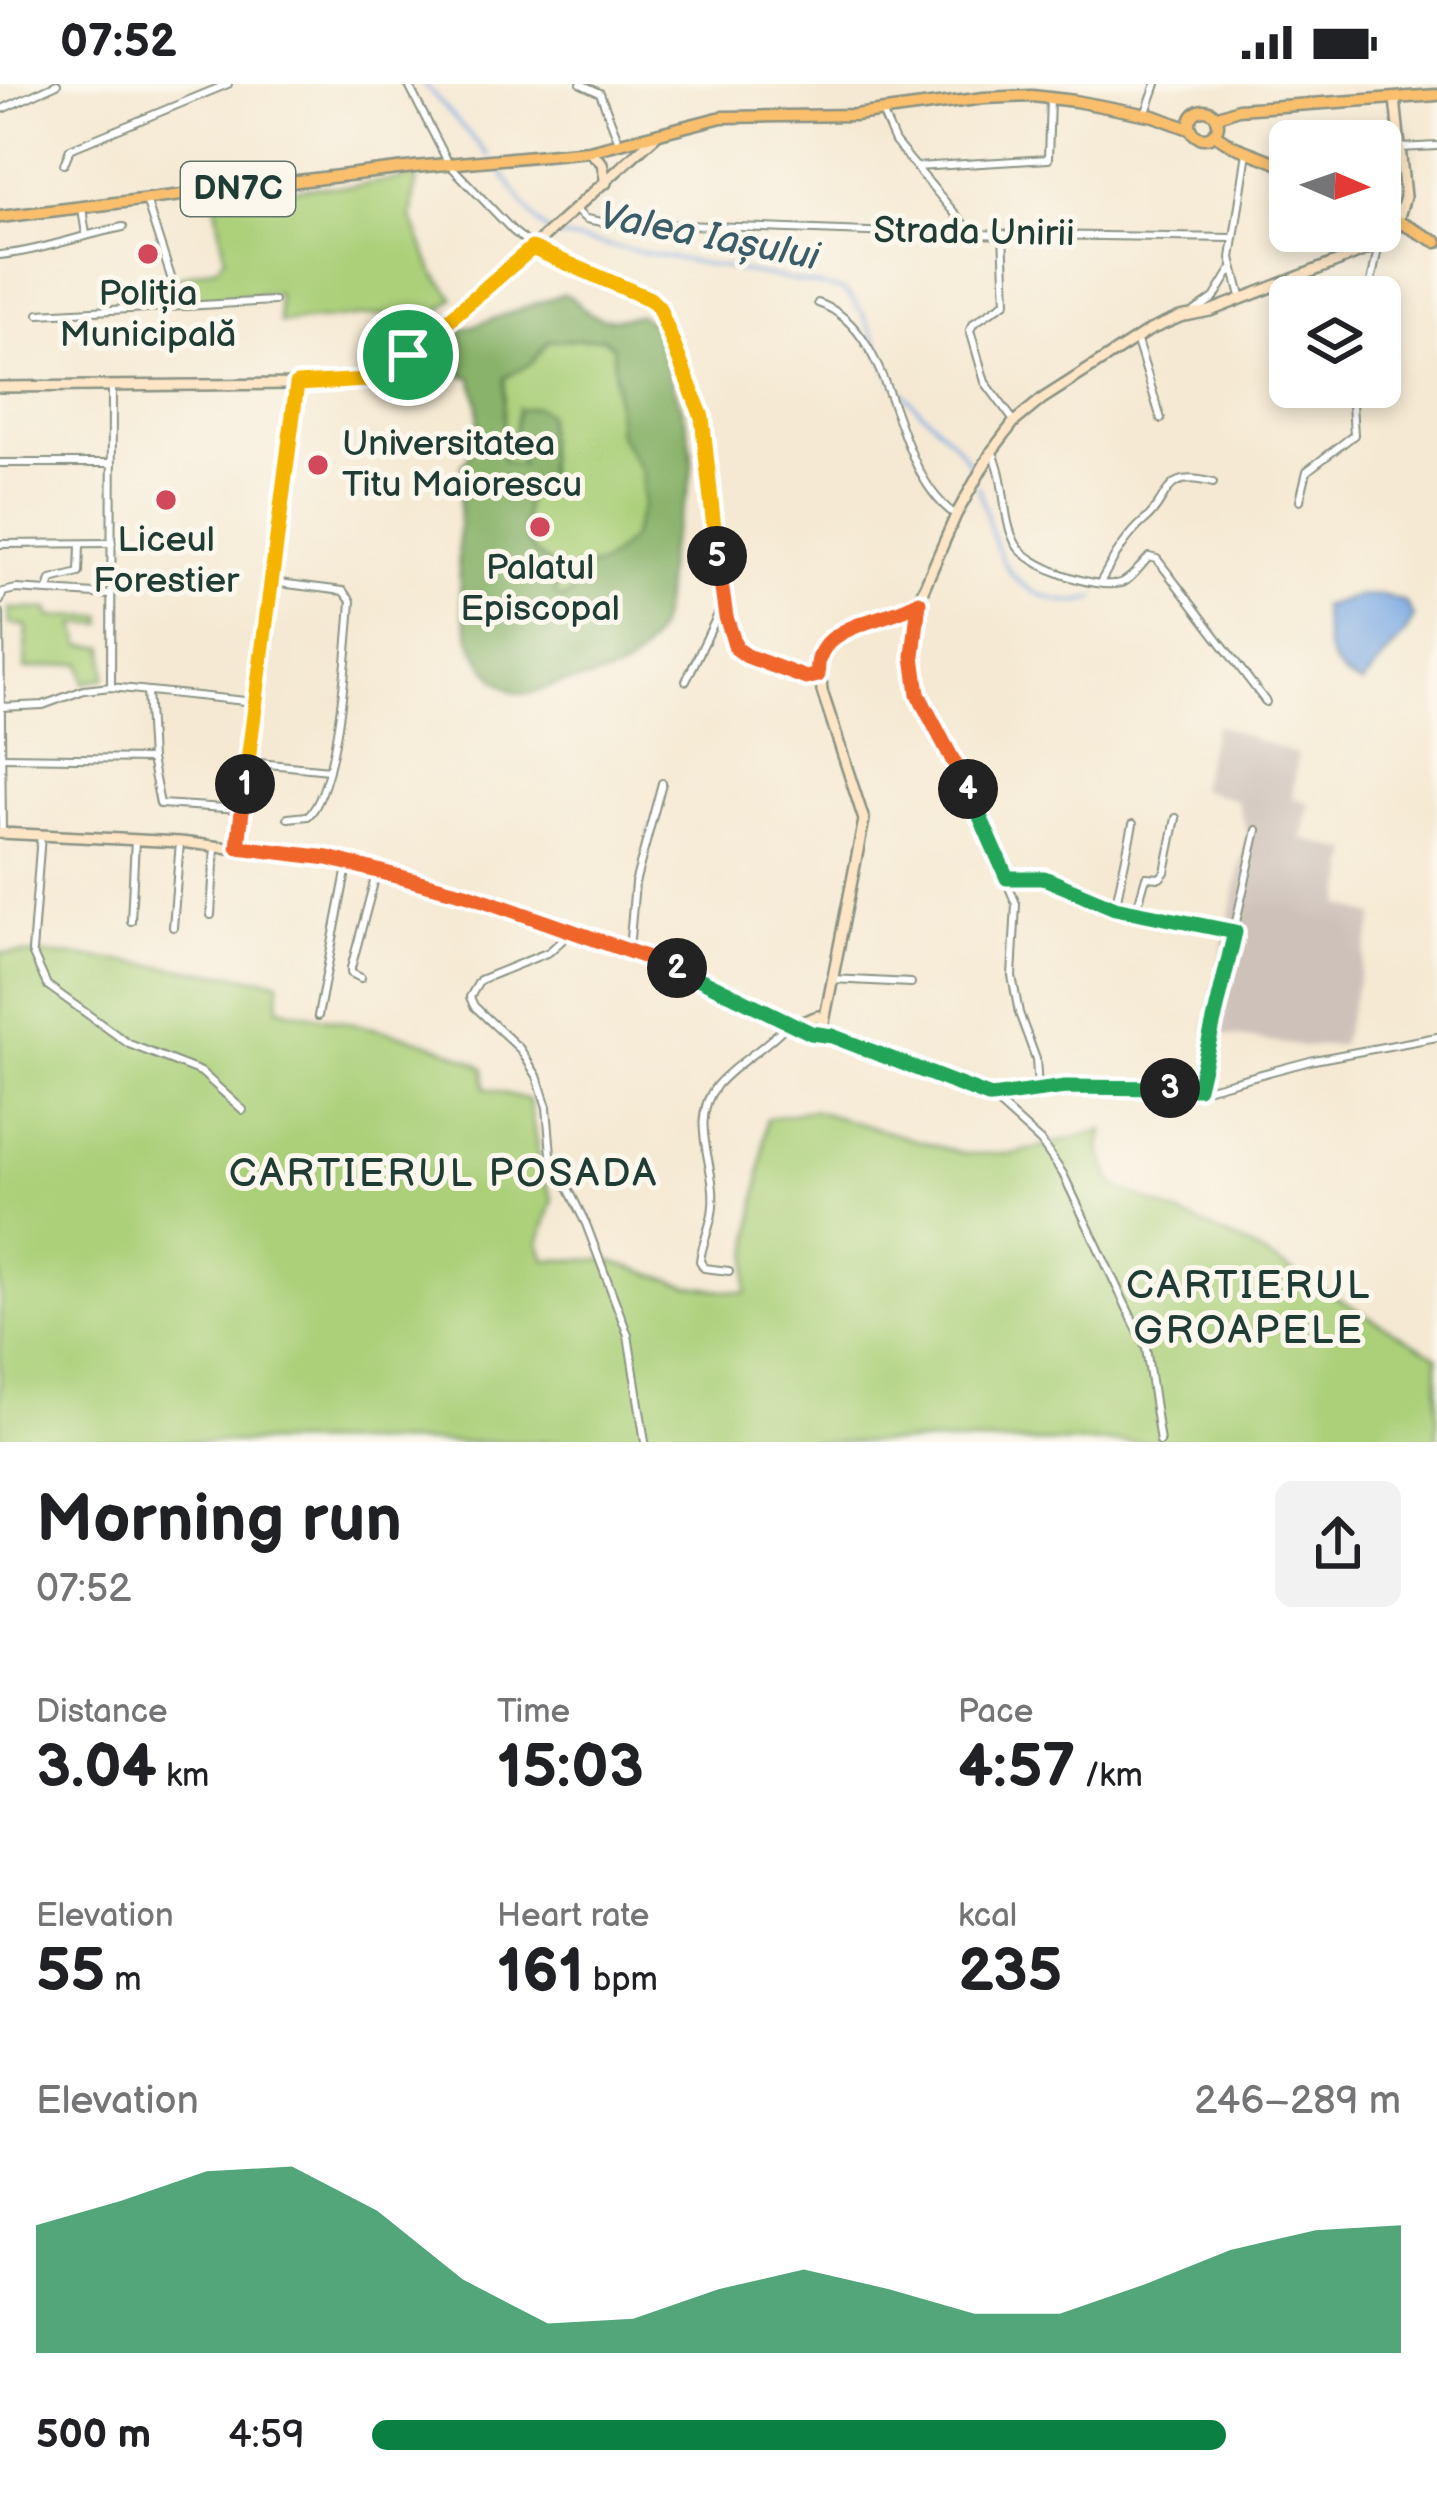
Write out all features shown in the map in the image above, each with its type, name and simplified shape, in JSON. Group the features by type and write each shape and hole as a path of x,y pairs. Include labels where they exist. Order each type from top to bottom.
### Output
{"main road":[{"path":"1216,117 1238,109 1437,94"},
{"name":"DN7C","path":"0,217 589,151 722,117 881,111 984,98 1050,98 1150,116 1202,138 1214,134"},
{"path":"1150,116 1206,110 1216,117"},
{"path":"1192,130 1194,114"},
{"path":"1216,117 1214,134 1269,160"},
{"path":"1401,223 1437,242"}],"street":[{"path":"0,110 57,84"},
{"path":"64,164 70,149 228,84"},
{"path":"408,84 449,164 499,220 535,244 638,292 659,308 702,417 706,483 730,637 741,653 806,678 818,675"},
{"path":"581,84 600,93 620,145"},
{"path":"1150,116 1156,84"},
{"path":"916,167 1048,158 1050,98"},
{"path":"1395,98 1397,120"},
{"path":"881,111 890,134 972,234"},
{"path":"0,387 297,384 378,376 408,355 660,133"},
{"path":"1401,148 1437,146"},
{"path":"589,151 602,163 606,183"},
{"path":"1242,300 1231,270 1247,152"},
{"path":"1401,158 1405,197 1401,217"},
{"path":"146,200 180,306"},
{"path":"82,208 86,235"},
{"name":"Strada Unirii","path":"575,210 602,223 1233,238"},
{"path":"0,255 123,227"},
{"path":"1003,234 1006,302 970,330 985,382 1014,422"},
{"path":"1180,317 1242,300 1359,252"},
{"path":"1038,1089 1036,1060 1012,976 1017,913 1007,878 960,768 918,694 913,656 919,602 956,515 1014,422 1136,338 1214,298 1231,270"},
{"path":"39,314 274,301"},
{"path":"818,304 839,314 859,337 894,399 905,441 930,488 956,515"},
{"path":"1136,338 1161,419"},
{"path":"238,847 297,384"},
{"path":"111,687 112,386"},
{"path":"1300,500 1307,471 1354,434 1352,408"},
{"path":"989,456 1017,547 1029,558 1059,573 1100,582 1122,582 1146,560 1156,559 1266,702"},
{"path":"0,463 112,464"},
{"path":"1100,582 1166,489 1184,481 1213,483"},
{"path":"0,544 112,543"},
{"path":"48,590 51,580 79,573 80,544"},
{"path":"272,582 343,591 351,597 329,770 316,808 302,818 288,818"},
{"path":"0,601 7,590 111,595"},
{"path":"729,1271 704,1268 700,1261 714,1205 704,1120 717,1086 772,1041 810,1024 826,1004 864,820 818,675 819,654 833,638 919,602"},
{"path":"686,681 724,603"},
{"path":"0,613 1,833 180,842 348,862 490,901 676,968 832,1036 991,1097 1041,1142 1063,1174 1145,1348 1160,1442"},
{"path":"1,710 111,687 255,702"},
{"path":"147,691 151,759 162,806 242,809"},
{"path":"2,757 151,759"},
{"path":"248,762 329,770"},
{"path":"629,952 635,883 662,783"},
{"path":"1136,913 1146,877 1160,878 1165,872 1175,818"},
{"path":"1115,908 1133,824"},
{"path":"1198,1088 1257,830"},
{"path":"41,835 32,952 47,985 129,1044 201,1072 243,1110"},
{"path":"131,921 135,840"},
{"path":"173,927 180,842"},
{"path":"211,915 215,845"},
{"path":"318,1016 348,862"},
{"path":"361,978 351,968 377,871"},
{"path":"1007,878 1044,878 1115,908 1235,932"},
{"path":"570,933 549,952 480,980 470,997 520,1048 537,1076 547,1107 551,1154 586,1224 628,1335 645,1442"},
{"path":"832,979 911,983"},
{"path":"991,1097 1038,1089 1198,1088 1437,1037"}],"shaded area":[{"path":"1215,724 1298,755 1292,797 1310,803 1302,839 1351,852 1341,905 1375,916 1341,1045 1304,1047 1204,1032 1248,833 1236,800 1199,789"}],"green space":[{"path":"417,176 411,217 433,271 454,298 418,331 389,314 280,323 278,293 185,302 180,277 217,267 225,257 215,200"},
{"path":"563,294 601,318 639,315 653,323 687,426 691,474 669,550 657,629 642,653 622,669 521,694 495,679 476,652 459,579 462,465 477,435 478,412 471,377 461,376 461,330","holes":["603,338 613,346 618,433 642,472 643,505 631,538 600,565 574,569 571,595 561,599 556,596 555,566 529,546 525,529 526,495 548,476 546,413 536,407 518,410 514,437 522,465 503,461 505,378 531,363 549,341"]},
{"path":"603,338 613,346 618,433 642,472 643,505 631,538 600,565 572,573 571,595 561,599 556,597 554,567 531,550 524,532 527,501 545,481 518,410 514,437 522,466 503,461 501,456 505,378 531,363 549,341"},
{"path":"9,609 49,609 50,617 103,616 103,624 76,624 81,645 105,647 105,678 84,683 81,663 25,669 27,626 10,624"},
{"path":"0,953 78,956 279,981 278,1008 410,1037 461,1056 484,1068 485,1088 529,1100 541,1173 553,1199 539,1243 545,1260 608,1260 689,1286 746,1293 766,1119 812,1110 964,1154 1014,1154 1103,1130 1100,1150 1113,1185 1245,1244 1437,1356 1437,1442 0,1442"}],"water":[{"path":"1382,595 1405,602 1414,617 1362,684 1333,662 1322,607"}],"waterway":[{"name":"Valea Iașului","path":"424,84 489,156"},
{"name":"Valea Iașului","path":"495,163 537,222 552,235 842,290 867,321 895,381 959,449 975,477"},
{"name":"Valea Iașului","path":"978,486 999,554 1018,581 1056,600 1096,597"}],"place":[{"name":"Poliția Municipală","path":"148,254"},
{"name":"Universitatea Titu Maiorescu","path":"318,465"},
{"name":"Liceul Forestier","path":"166,500"},
{"name":"Palatul Episcopal","path":"540,527"}],"district":[{"name":"CARTIERUL POSADA","path":"444,1174"},
{"name":"CARTIERUL GROAPELE","path":"1249,1308"}],"route":[{"path":"532,248 650,299 659,308 702,417 706,483 730,637 736,648 809,678 818,675 819,654 833,638 919,602 913,656 918,694 960,768 1007,878 1044,878 1115,908 1235,932 1198,1088 1065,1087 991,1097 832,1036 811,1033 676,968 490,901 328,858 238,847 297,384 368,380 408,355 532,248"}]}
